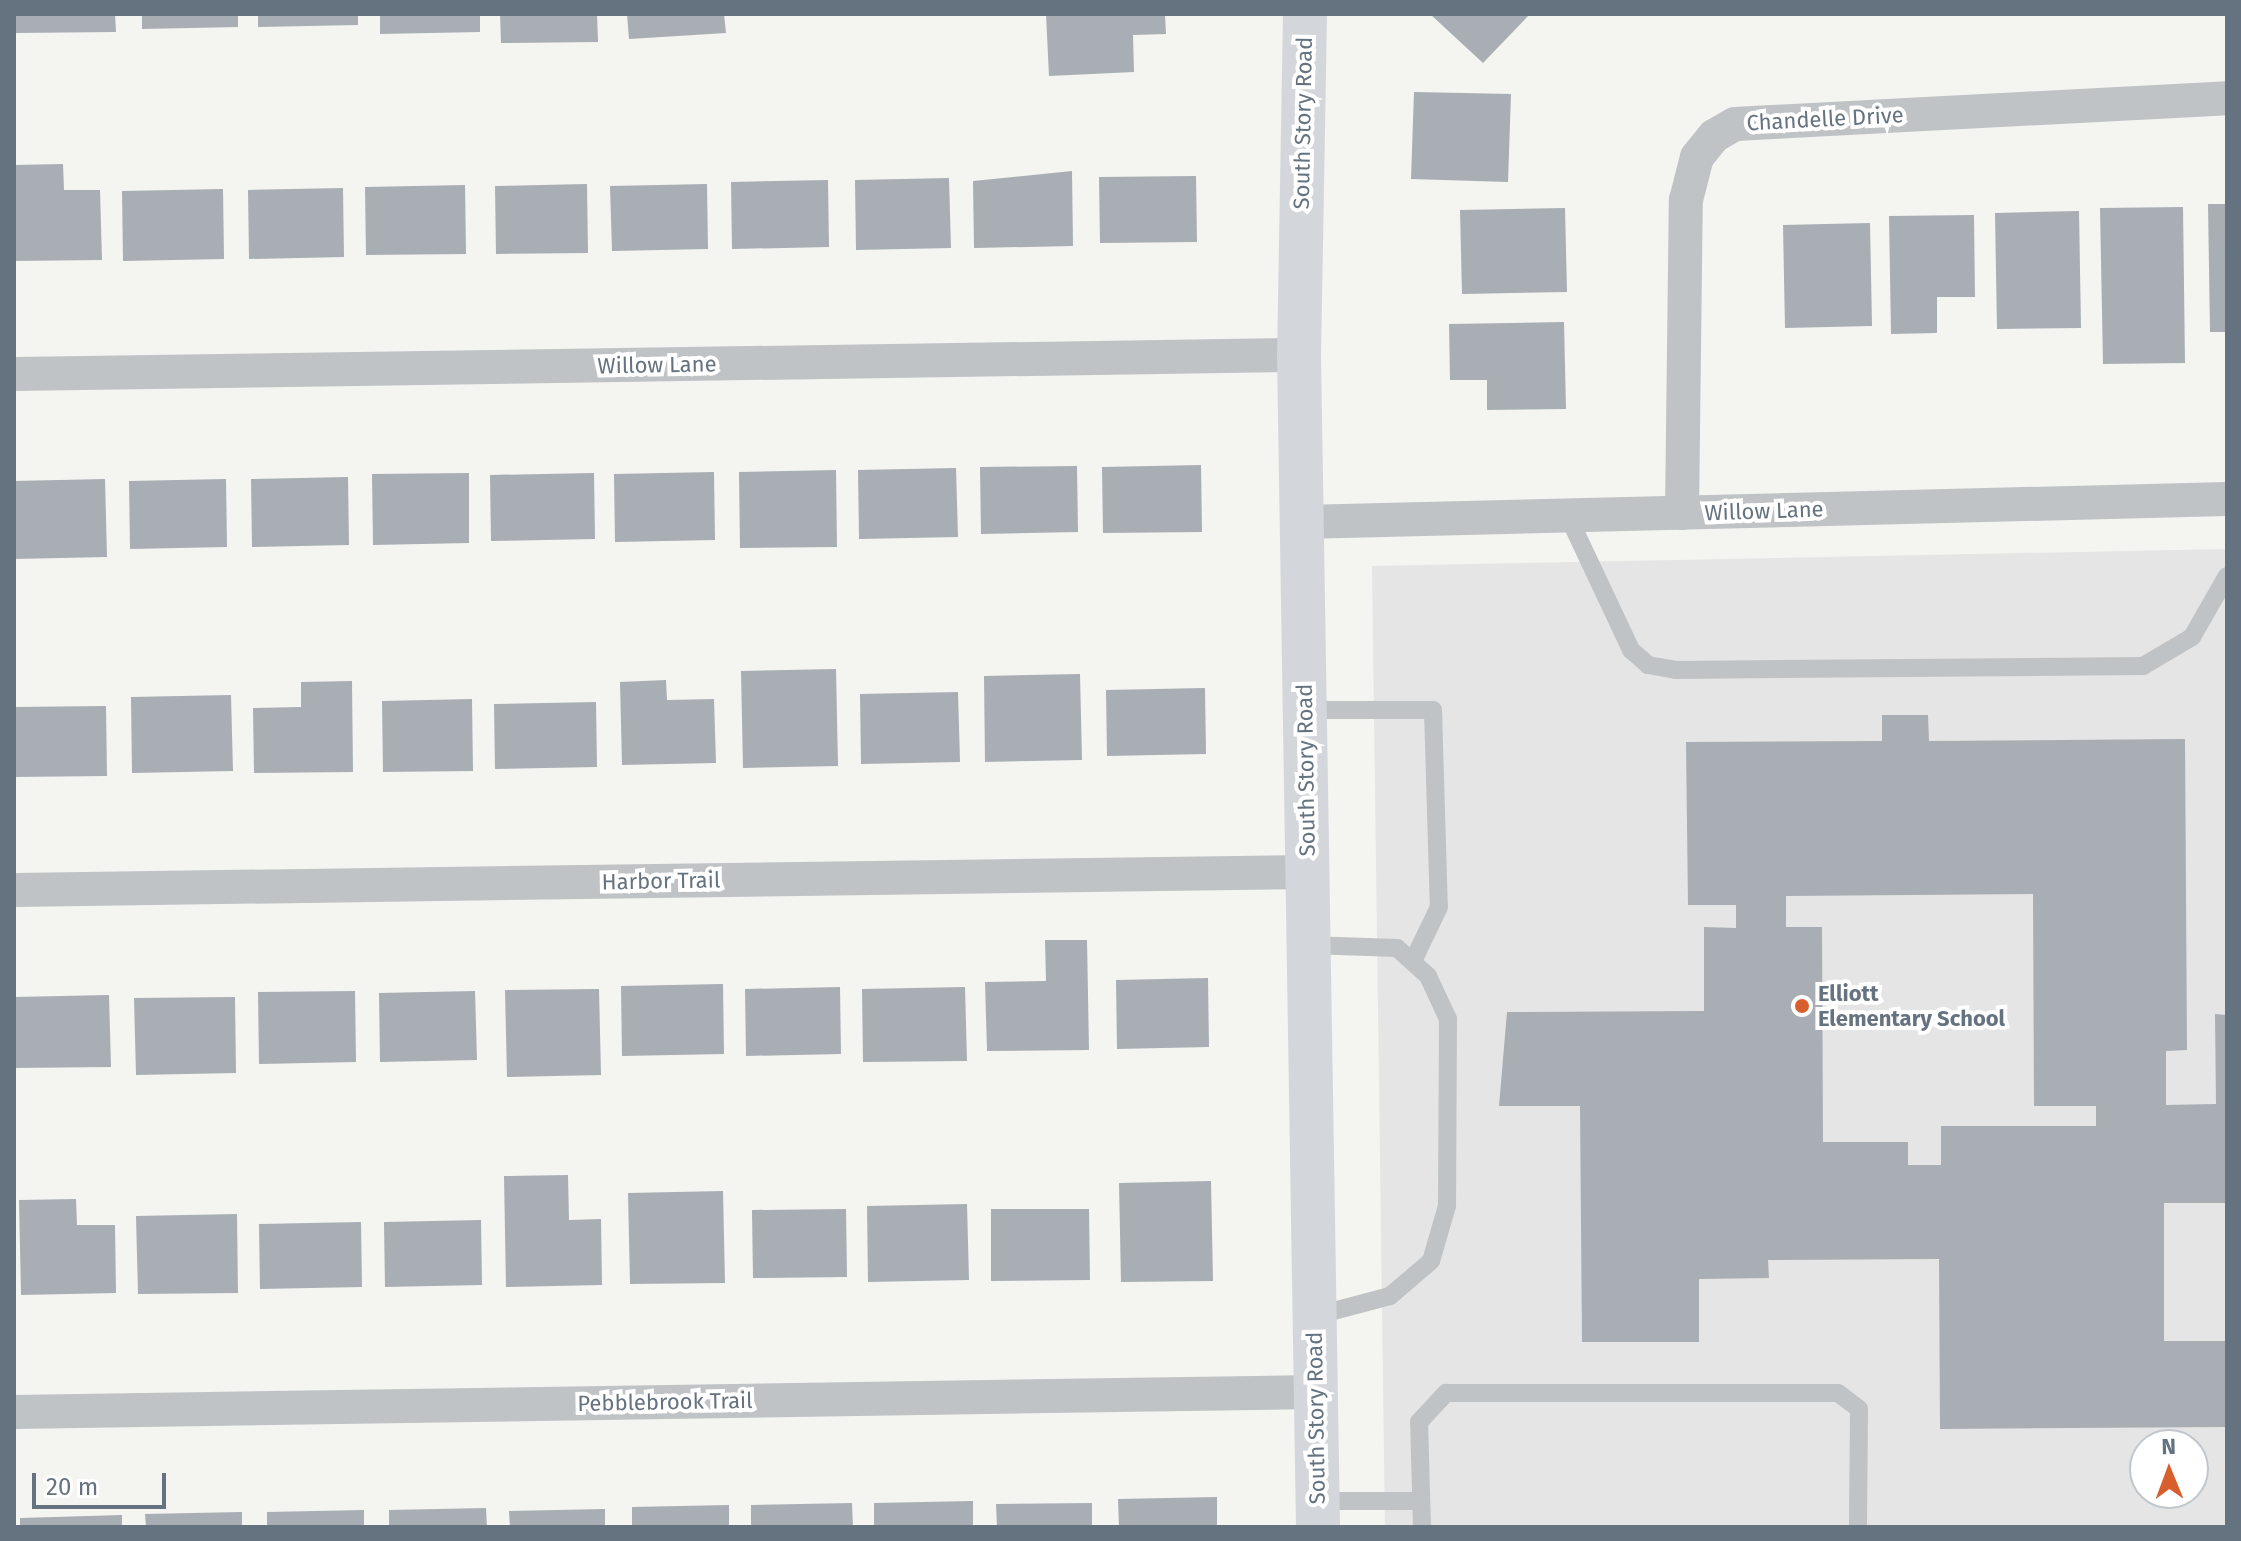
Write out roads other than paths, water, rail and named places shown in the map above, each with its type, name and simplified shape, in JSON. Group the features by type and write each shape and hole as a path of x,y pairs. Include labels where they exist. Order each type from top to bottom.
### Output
{"main road":[{"name":"South Story Road","path":"1305,14 1299,355 1318,1514"}],"street":[{"name":"Chandelle Drive","path":"1682,513 1686,200 1697,157 1714,136 1735,124 2227,98"},
{"name":"Willow Lane","path":"14,374 1299,355"},
{"name":"Willow Lane","path":"1302,522 2227,499"},
{"name":"Harbor Trail","path":"14,890 1308,872"},
{"name":"Pebblebrook Trail","path":"14,1412 1315,1392"}],"lane":[{"path":"1568,516 1631,650 1648,665 1676,670 2143,666 2192,637 2227,576"},
{"path":"1305,710 1433,710 1439,907 1413,961"},
{"path":"1308,945 1377,944 1413,961 1448,1019 1442,1235 1431,1261 1390,1296 1315,1316"},
{"path":"1422,1527 1419,1422 1446,1393 1838,1393 1859,1409 1858,1527"},
{"path":"1318,1514 1421,1501"}],"place":[{"name":"Elliott Elementary School","path":"1802,1006"}]}
